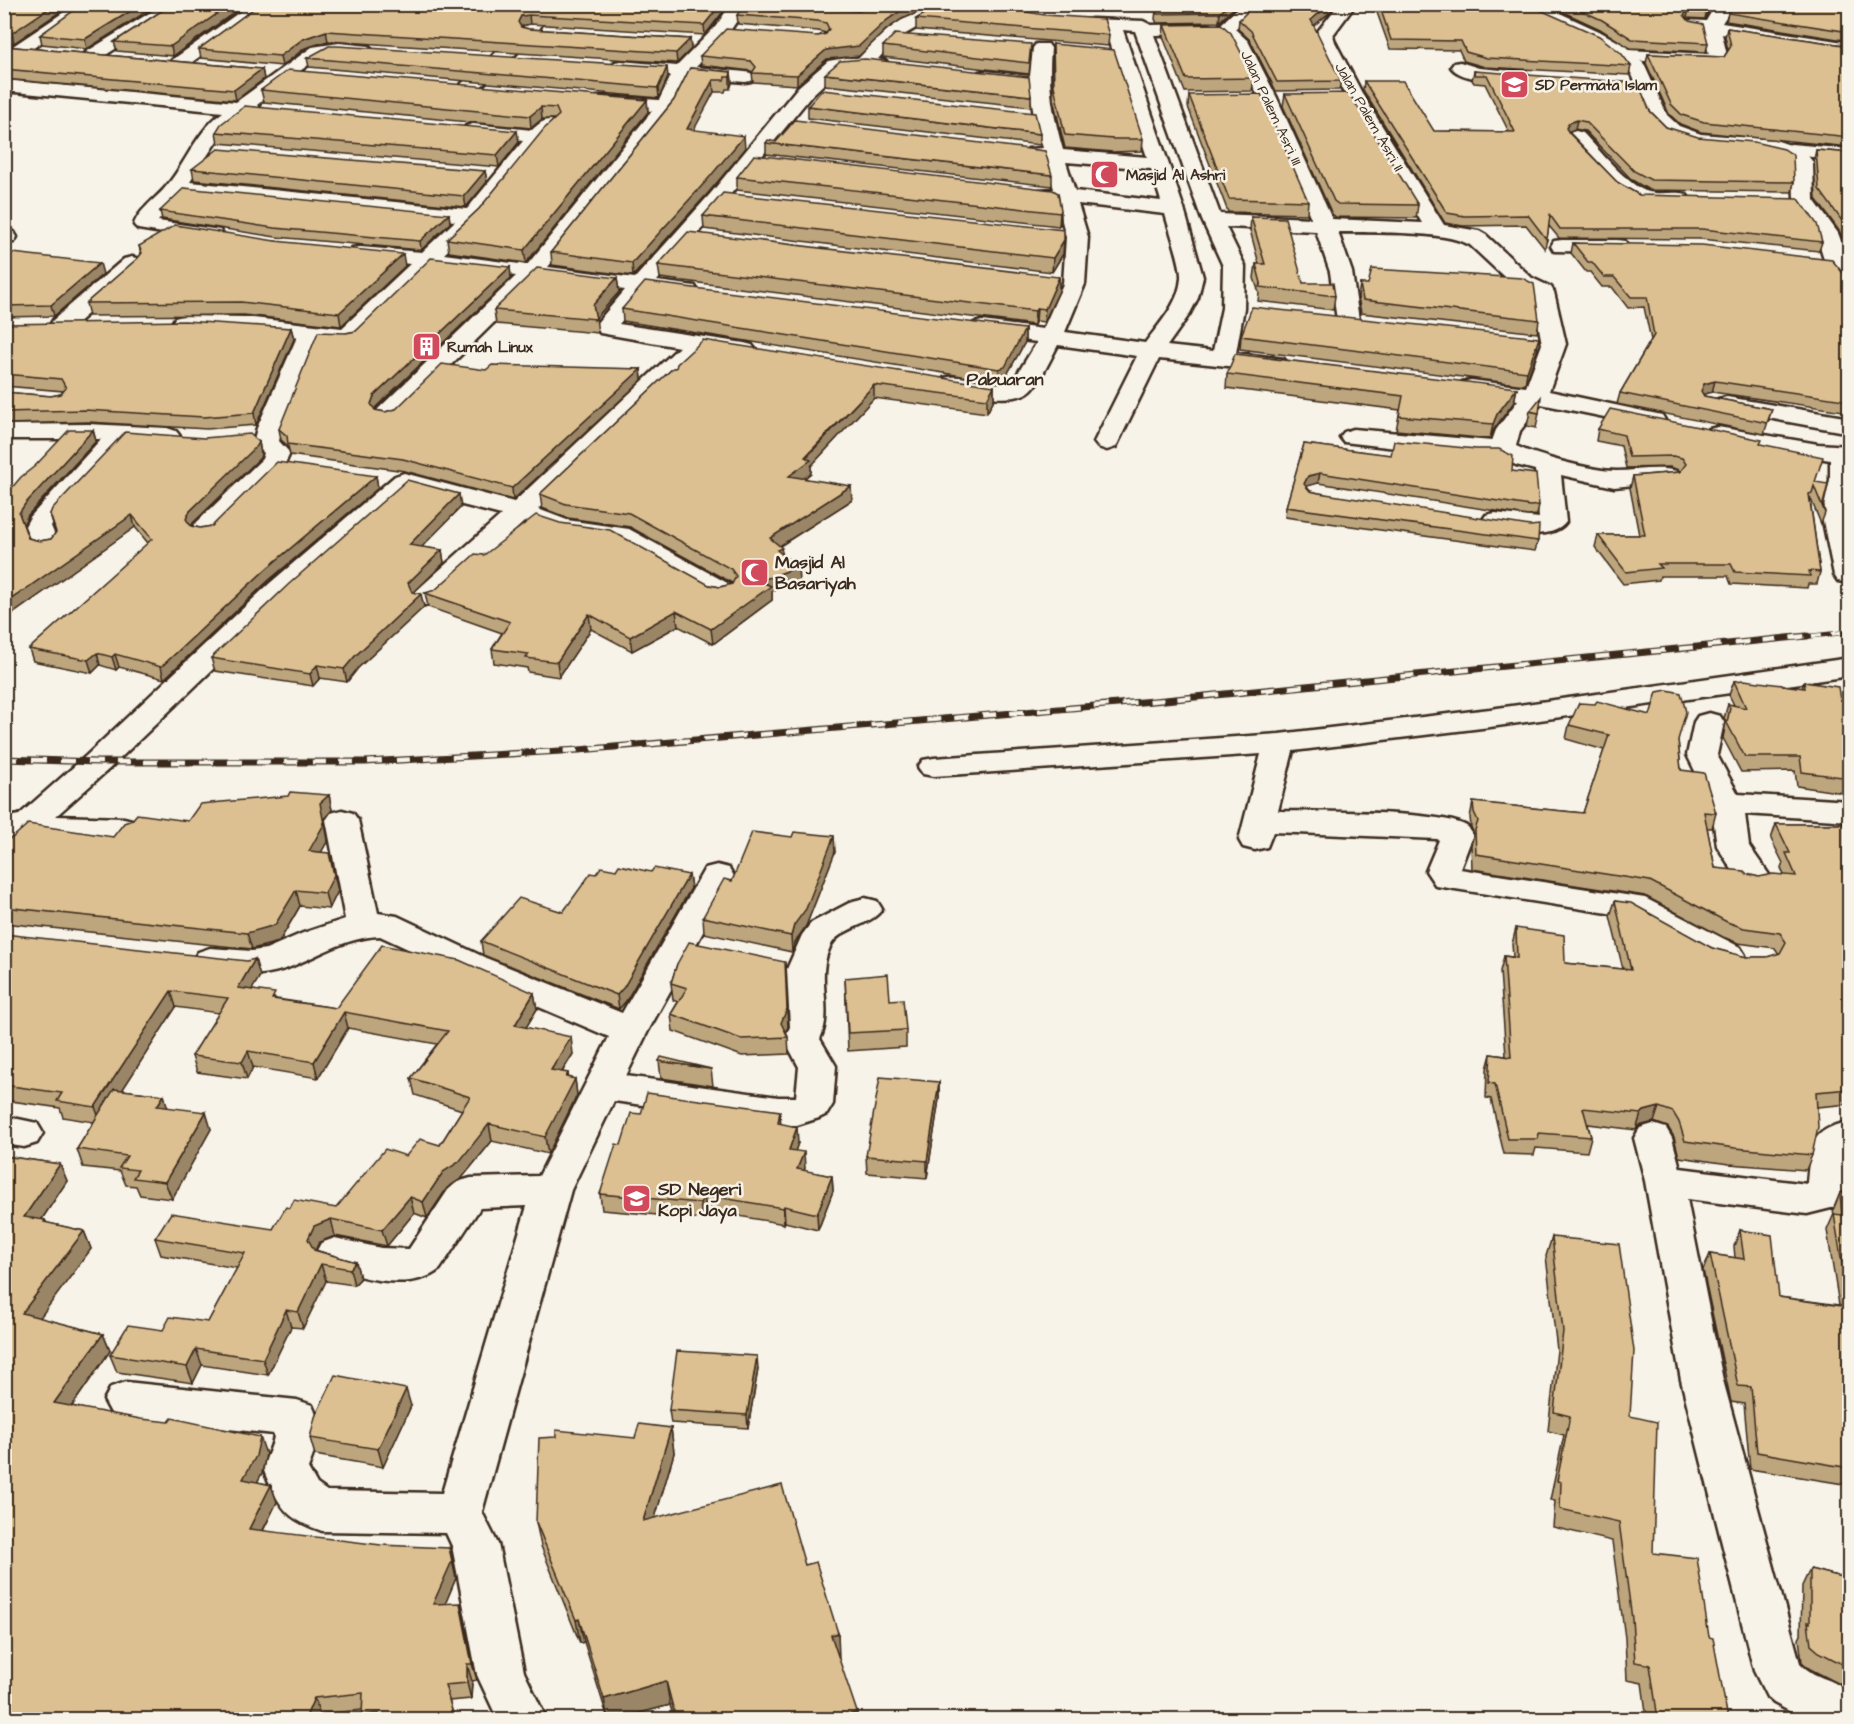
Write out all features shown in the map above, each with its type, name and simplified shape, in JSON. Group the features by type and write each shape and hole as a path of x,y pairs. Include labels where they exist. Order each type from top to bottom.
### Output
{"street":[{"path":"12,50 88,4"},
{"path":"92,56 177,4"},
{"path":"178,64 263,4"},
{"path":"465,90 530,31 545,4"},
{"path":"1079,22 1225,29 1252,4"},
{"path":"1525,4 1627,55 1640,70 1659,119 1669,128 1684,136 1709,142 1850,155"},
{"path":"1702,25 1722,9 1721,4"},
{"path":"387,414 532,273 666,106 683,70 708,37 740,5 761,8"},
{"name":"Jalan Palem Asri II","path":"1348,5 1324,35 1355,97 1437,230"},
{"path":"865,63 889,36 933,11 952,7 978,9"},
{"path":"1107,442 1187,298 1192,277 1174,209 1157,164 1124,55 1131,26 1153,10"},
{"path":"1627,55 1715,60 1718,55 1702,25"},
{"path":"1702,25 1850,48"},
{"path":"1131,26 1168,100 1212,220 1234,266 1233,308 1223,357"},
{"name":"Jalan Palem Asri III","path":"1225,29 1239,41 1268,98 1325,226 1341,272 1348,320"},
{"path":"530,31 553,32"},
{"path":"708,37 743,32"},
{"path":"889,36 924,39"},
{"path":"929,380 999,391 1022,386 1052,336 1074,284 1077,237 1044,117 1040,82 1048,49 1019,46"},
{"path":"232,238 145,225 177,187 217,126 283,75 312,54 328,48 385,51"},
{"path":"12,50 51,53"},
{"path":"1100,53 1124,55"},
{"path":"72,54 124,59"},
{"path":"477,57 530,60"},
{"path":"156,62 201,67"},
{"path":"767,354 608,328 607,321 718,197 805,91 834,65 865,63 900,67"},
{"path":"607,65 745,76"},
{"path":"1460,67 1477,74 1539,78"},
{"path":"260,72 317,78"},
{"path":"969,74 1040,82"},
{"path":"1621,82 1646,84"},
{"path":"4,85 266,110"},
{"path":"13,103 40,88"},
{"path":"442,88 487,92"},
{"path":"805,91 828,93"},
{"path":"1334,98 1355,97"},
{"path":"1245,98 1290,98"},
{"path":"1168,100 1190,99"},
{"path":"588,100 666,106"},
{"path":"165,324 244,324 348,335 472,216 537,136 561,114"},
{"path":"1021,114 1044,117"},
{"path":"780,122 803,125"},
{"path":"455,128 537,136"},
{"path":"1576,137 1624,186 1644,198 1700,198"},
{"path":"200,150 224,152"},
{"path":"1791,150 1803,162 1804,200 1827,234 1845,268"},
{"path":"1022,151 1157,164"},
{"path":"749,160 772,162"},
{"path":"483,174 505,175"},
{"path":"177,187 472,216"},
{"path":"1030,192 1174,209"},
{"path":"718,197 741,200"},
{"path":"1783,199 1804,200"},
{"path":"1212,220 1437,230 1471,236 1478,240 1524,283 1543,292 1542,343 1535,395 1508,430 1503,449"},
{"path":"1054,235 1077,237"},
{"path":"684,236 708,239"},
{"path":"1562,246 1633,246"},
{"path":"336,250 710,293"},
{"path":"1814,260 1845,268"},
{"path":"95,325 51,325 132,264"},
{"path":"1341,272 1364,273"},
{"path":"1051,281 1074,284"},
{"path":"1489,281 1524,283"},
{"path":"1233,308 1256,310"},
{"path":"1325,318 1371,322"},
{"path":"957,325 1052,336 1157,352 1304,367"},
{"path":"204,530 284,463 275,449 256,435 281,394 311,332"},
{"path":"426,597 520,512 697,343"},
{"path":"1454,385 1535,395 1754,441 1846,454 1835,516 1848,575"},
{"path":"1712,401 1850,426"},
{"path":"4,432 121,433 186,437"},
{"path":"44,543 38,526 43,517 121,433"},
{"path":"1353,437 1474,449 1503,449 1525,460 1614,479 1668,476"},
{"path":"1469,517 1528,526 1553,522 1547,464"},
{"path":"369,476 404,481 520,512 562,527 619,535 721,591"},
{"path":"11,832 98,762 280,589 404,481"},
{"path":"934,767 1279,743 1490,718 1850,667"},
{"path":"1709,722 1702,755 1727,803 1733,846 1755,879"},
{"path":"1279,743 1256,832 1391,825 1442,829 1456,835 1443,871 1448,878 1633,906 1652,912 1720,952 1735,957 1762,958"},
{"path":"1727,803 1850,811"},
{"path":"342,820 363,926"},
{"path":"11,832 124,828"},
{"path":"523,1719 501,1676 475,1544 459,1513 552,1190 601,1086 717,876"},
{"path":"601,1086 778,1111 795,1112 814,1104 818,1066 804,1046 802,1039 808,1027 788,965 818,935 842,919 865,909"},
{"path":"178,956 225,962 262,962 273,960 315,942 363,926 385,924 474,966 630,1031"},
{"path":"681,943 715,950"},
{"path":"1664,1181 1807,1199 1821,1196 1826,1185 1831,1144 1839,1138 1850,1137"},
{"path":"1653,1138 1664,1181 1702,1380 1778,1671 1782,1680 1791,1688 1835,1708"},
{"path":"335,1254 381,1264 417,1265 426,1258 462,1201 471,1193 552,1190"},
{"path":"126,1400 297,1418 296,1442 286,1468 301,1498 322,1511 459,1513"}],"building":[{"path":"4,4 55,4 12,33 4,33"},
{"path":"83,4 142,4 85,39 40,35"},
{"path":"172,4 231,4 171,46 114,42"},
{"path":"260,4 721,4 704,25 529,15 521,16 518,22 521,27 529,29 690,39 676,53 326,31 303,39 280,56 199,49"},
{"path":"744,4 859,11 882,4 916,4 887,20 859,46 826,50 797,75 752,73 756,67 751,61 700,56 726,29 818,36 826,34 829,29 826,23 818,21 737,15"},
{"path":"942,4 990,6 1045,15 1104,19 1109,35 916,19"},
{"path":"1164,4 1229,4 1220,13 1157,14 1156,10"},
{"path":"1255,4 1330,4 1311,20 1341,81 1277,82 1251,31 1239,20"},
{"path":"1379,4 1527,4 1599,36 1621,53 1631,66 1487,58 1466,52 1461,41 1391,40"},
{"path":"1567,4 1709,4 1707,10 1689,9 1684,15 1689,21 1703,24 1708,43 1632,39 1602,20"},
{"path":"1733,4 1850,4 1850,32 1728,13"},
{"path":"1221,24 1231,33 1254,78 1186,79 1164,25"},
{"path":"1727,28 1850,46 1850,137 1704,122 1682,115 1671,104 1648,54 1724,57 1731,46"},
{"path":"895,34 1031,44 1029,63 883,46"},
{"path":"1053,44 1114,50 1143,139 1065,135 1054,86"},
{"path":"4,46 262,69 234,90 4,69"},
{"path":"329,46 667,67 658,88 307,58"},
{"path":"865,59 1029,77 1031,96 825,74 840,61"},
{"path":"690,68 731,72 730,77 725,77 724,80 713,80 687,129 744,136 632,263 551,252 674,100"},
{"path":"288,70 647,100 524,250 447,239 479,209 544,129 559,115 556,108 541,107 530,116 261,90"},
{"path":"1474,71 1638,83 1650,111 1666,127 1698,137 1754,142 1784,149 1793,155 1794,182 1651,180 1634,171 1586,122 1577,120 1569,123 1566,128 1617,182 1639,195 1799,199 1817,224 1822,242 1702,229 1560,229 1550,215 1547,240 1528,215 1465,216 1447,213 1364,81 1403,81 1434,131 1515,132 1487,75 1475,75"},
{"path":"822,90 1035,113 1040,134 808,106"},
{"path":"1349,93 1418,205 1338,204 1334,201 1285,94"},
{"path":"1261,94 1308,201 1229,199 1189,95"},
{"path":"245,106 517,131 497,155 216,132 221,124"},
{"path":"795,120 1045,151 1052,175 766,143 768,140 776,142"},
{"path":"218,149 485,171 464,196 192,169"},
{"path":"1816,150 1850,153 1850,239 1843,222 1819,189"},
{"path":"754,155 1053,190 1058,193 1061,210 1060,213 737,177"},
{"path":"184,188 449,214 420,241 274,228 160,211"},
{"path":"723,193 1064,230 1064,240 1053,258 703,216"},
{"path":"1251,217 1285,218 1303,283 1333,283 1335,296 1259,287 1261,283 1256,264 1265,264"},
{"path":"175,225 275,241 403,254 339,313 241,302 86,303 138,258 142,253 139,246"},
{"path":"688,232 1059,277 1045,309 1037,308 1035,311 658,265"},
{"path":"1573,243 1702,245 1832,260 1843,273 1850,274 1850,401 1715,381 1704,384 1701,391 1704,396 1772,409 1767,423 1620,393 1654,335 1647,297 1631,297 1614,277 1604,277"},
{"path":"4,252 100,263 51,305 4,306"},
{"path":"431,258 510,267 374,396 371,404 375,410 385,412 396,409 442,364 486,370 492,365 641,369 512,488 403,459 288,444 287,436 279,429 318,332 356,331"},
{"path":"537,268 617,278 593,305 596,319 494,310"},
{"path":"1372,269 1522,278 1534,284 1539,320 1363,300 1360,284 1368,284"},
{"path":"645,282 1025,329 1005,367 999,369 622,309"},
{"path":"1252,307 1539,338 1527,372 1241,336"},
{"path":"185,321 291,328 254,413 204,417 85,410 4,412 4,392 51,396 61,394 66,388 61,379 4,374 4,324"},
{"path":"703,340 994,386 987,399 874,385 805,457 811,460 789,476 851,486 770,538 782,548 777,550 798,567 759,581 771,586 711,629 676,611 630,637 589,614 557,662 526,658 529,654 492,649 510,622 425,593 435,590 475,554 484,555 536,515 560,523 610,530 709,585 720,587 732,584 736,576 731,569 629,513 566,504 540,494 673,368 676,368 677,364"},
{"path":"1235,354 1517,388 1497,414 1493,424 1399,416 1403,396 1227,374"},
{"path":"1541,397 1539,413 1530,411"},
{"path":"1610,409 1762,440 1760,444 1823,457 1815,482 1828,484 1823,504 1825,513 1814,486 1812,493 1809,494 1820,572 1809,571 1810,576 1735,572 1731,564 1658,564 1662,568 1626,572 1598,535 1645,535 1633,476 1680,472 1686,464 1682,458 1673,456 1629,457 1624,435 1598,429"},
{"path":"69,430 93,430 19,513 28,538 40,541 51,539 56,532 50,514 52,509 125,432 204,438 250,434 259,442 190,511 186,519 191,526 200,528 212,526 277,462 376,476 266,569 161,667 115,654 112,657 97,653 88,660 29,649 152,539 132,515 4,604 4,497"},
{"path":"1394,441 1499,449 1513,456 1512,471 1536,474 1539,505 1530,506 1320,473 1308,476 1304,484 1310,491 1319,493 1530,526 1539,525 1538,541 1286,507 1304,444 1391,455"},
{"path":"407,480 459,494 409,545 442,550 408,583 412,592 421,594 344,669 317,665 310,674 211,658 289,584"},
{"path":"1744,680 1805,688 1804,682 1838,687 1840,700 1850,701 1850,778 1802,772 1800,757 1745,757 1727,723 1730,708 1728,704 1746,708 1734,681"},
{"path":"1667,690 1681,693 1686,712 1678,740 1681,770 1704,773 1716,813 1704,812 1715,868 1744,871 1759,877 1773,874 1796,876 1786,853 1790,853 1776,824 1850,824 1850,1089 1816,1092 1818,1127 1812,1155 1685,1141 1673,1112 1659,1107 1641,1114 1583,1108 1591,1137 1539,1133 1538,1139 1508,1139 1495,1084 1489,1083 1491,1054 1511,1057 1504,956 1517,958 1516,928 1564,935 1565,963 1631,970 1615,901 1631,903 1712,948 1746,957 1767,957 1780,953 1786,942 1780,933 1744,928 1727,922 1650,881 1476,854 1475,830 1478,821 1473,802 1583,813 1609,735 1569,725 1579,703 1595,704 1597,701 1650,715 1657,692"},
{"path":"290,792 329,795 320,803 324,824 309,851 329,853 334,875 325,893 296,890 275,925 247,933 4,907 4,840 12,838 28,824 113,837 124,823 132,820 137,814 188,821 200,804 288,796"},
{"path":"752,832 792,837 794,832 834,836 806,909 794,925 791,936 703,917 724,879 732,881"},
{"path":"619,865 651,872 654,868 689,875 624,987 617,995 481,941 519,898 563,912 591,873 596,874 601,867 616,870"},
{"path":"4,934 247,961 255,959 238,988 275,993 272,999 336,1008 382,945 459,960 534,993 515,1025 571,1037 551,1070 568,1073 566,1077 575,1079 545,1137 489,1124 459,1162 443,1172 423,1202 410,1197 382,1230 331,1219 314,1226 308,1239 314,1250 356,1262 350,1269 321,1264 298,1312 286,1310 263,1359 196,1349 187,1367 110,1355 128,1325 163,1330 170,1317 208,1322 245,1253 155,1238 171,1213 273,1229 286,1207 290,1208 294,1200 336,1208 385,1149 406,1156 420,1139 440,1145 470,1097 411,1078 448,1031 344,1012 314,1062 248,1051 242,1062 192,1056 228,998 171,991 95,1107 57,1101 62,1093 4,1085"},
{"path":"689,942 785,962 787,1009 781,1023 788,1037 741,1039 671,1014 687,988 671,983 677,964"},
{"path":"888,974 890,1000 903,999 906,1030 848,1033 845,978"},
{"path":"661,1057 711,1069 659,1061"},
{"path":"880,1077 939,1082 927,1161 866,1156"},
{"path":"114,1089 164,1095 157,1106 206,1112 165,1182 133,1178 138,1170 119,1168 127,1156 77,1149"},
{"path":"647,1093 780,1111 778,1123 797,1127 789,1150 804,1152 797,1169 832,1176 817,1214 784,1206 783,1208 704,1195 700,1203 600,1194 616,1144 621,1145 631,1113 641,1114"},
{"path":"4,1156 60,1164 24,1217 45,1220 44,1222 84,1231 22,1313 103,1334 54,1403 141,1419 169,1422 172,1418 260,1437 256,1456 243,1479 271,1485 249,1529 381,1545 449,1548 452,1561 433,1604 460,1603 472,1664 467,1664 467,1683 445,1685 454,1719 378,1719 379,1713 362,1715 363,1693 314,1698 305,1719 4,1719 4,1673 10,1664 4,1663"},
{"path":"1850,1180 1850,1468 1757,1452 1751,1387 1738,1386 1710,1254 1744,1259 1740,1230 1772,1235 1779,1297 1849,1307 1834,1214 1842,1215 1840,1193 1844,1192"},
{"path":"1552,1237 1619,1244 1634,1351 1630,1416 1657,1422 1653,1553 1697,1558 1709,1637 1713,1638 1728,1719 1658,1719 1650,1665 1635,1662 1632,1619 1619,1522 1560,1509 1561,1482 1557,1481 1570,1416 1554,1412 1563,1331"},
{"path":"677,1351 757,1356 747,1415 669,1410"},
{"path":"335,1375 406,1389 378,1449 310,1438 315,1417"},
{"path":"639,1424 671,1428 643,1521 782,1485 805,1565 816,1562 838,1633 831,1635 857,1712 834,1719 676,1719 666,1681 604,1699 579,1619 576,1620 536,1522 539,1438 556,1437 556,1430 635,1438"},
{"path":"1810,1569 1850,1579 1850,1668 1819,1652 1811,1645 1808,1622 1810,1623"}],"railway":[{"path":"1792,638 1850,632"},
{"path":"4,759 98,762 365,762 579,750 1165,700 1807,636"}],"place":[{"name":"SD Permata Islam","path":"1514,85"},
{"name":"Masjid Al Ashri","path":"1105,175"},
{"name":"Rumah Linux","path":"426,347"},
{"name":"Masjid Al Basariyah","path":"754,572"},
{"name":"SD Negeri Kopi Jaya","path":"637,1199"}],"district":[{"name":"Pabuaran","path":"1005,379"}]}
